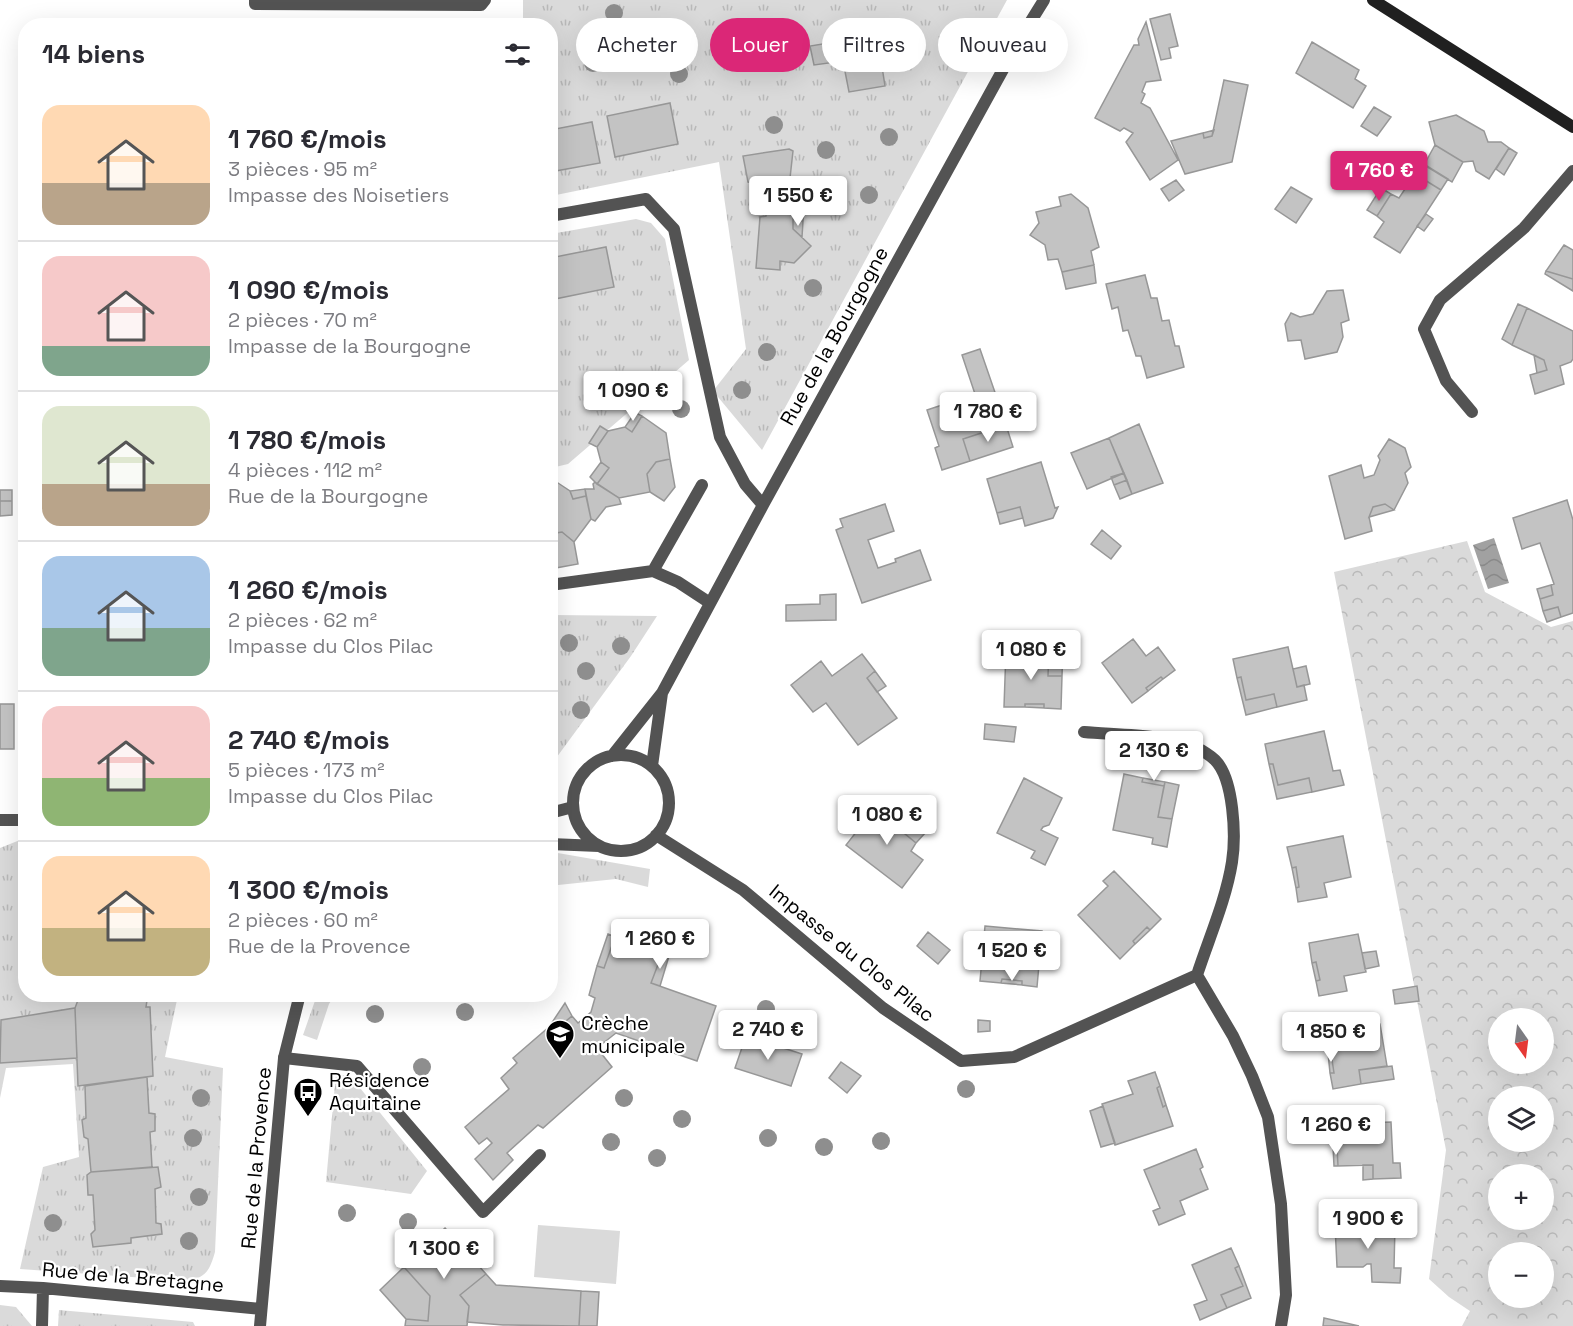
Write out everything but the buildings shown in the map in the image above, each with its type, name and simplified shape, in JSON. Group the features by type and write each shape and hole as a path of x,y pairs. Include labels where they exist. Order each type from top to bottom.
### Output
{"street":[{"path":"255,0 255,4 481,5 485,0"},
{"name":"Rue de la Bourgogne","path":"612,756 662,693 763,505 1044,0"},
{"path":"1373,0 1573,127"},
{"path":"1472,412 1446,381 1424,329 1440,300 1524,228 1573,171"},
{"path":"558,214 646,198 674,229 720,437 745,484 763,505"},
{"path":"652,571 702,485"},
{"path":"558,584 652,571 678,582 710,603"},
{"name":"Rue de la Bourgogne","path":"652,766 662,693"},
{"path":"1084,732 1174,741 1196,748 1216,760 1226,781 1233,819 1232,863 1197,975 1233,1036 1268,1117 1281,1204 1286,1295 1281,1326"},
{"path":"558,844 599,846 624,851 649,842 656,835 667,819 669,804 665,783 652,766 640,759 626,755 598,760 578,780 573,793 573,807 577,823 586,836 599,846"},
{"path":"558,811 573,807"},
{"path":"0,820 18,820"},
{"name":"Impasse du Clos Pilac","path":"656,835 742,890 883,1008 961,1061 1014,1057 1197,975"},
{"name":"Rue de la Provence","path":"260,1326 284,1058 298,1002"},
{"path":"284,1058 357,1066 483,1212 540,1155"},
{"name":"Rue de la Bretagne","path":"0,1286 261,1309"},
{"path":"42,1326 43,1288"}],"green space":[{"path":"523,0 1007,0 997,18 938,18 938,72 968,72 762,450 713,391 746,349 719,162 558,195 558,18 523,18"},
{"path":"636,219 651,223 665,239 689,360 568,464 558,466 558,233"},
{"path":"1467,541 1485,592 1551,627 1573,621 1573,1326 1462,1326 1470,1311 1449,1297 1429,1279 1446,1150 1334,572"},
{"path":"558,615 657,616 631,656 558,755"},
{"path":"18,841 18,1002 177,1002 165,1057 223,1068 215,1252 207,1271 200,1277 188,1281 20,1269 43,1167 79,1157 73,1064 6,1068 0,1098 0,848"},
{"path":"558,853 650,869 648,887 616,879 558,885"},
{"path":"315,1002 330,1002 317,1040 303,1035"},
{"path":"336,1073 352,1078 427,1171 411,1194 326,1182"},
{"path":"538,1225 620,1231 616,1284 534,1277"},
{"path":"0,1305 16,1307 32,1326 0,1326"},
{"path":"59,1310 193,1322 195,1326 58,1326"}],"water":[{"path":"1494,538 1509,583 1488,589 1473,545"}],"place":[{"name":"Crèche municipale","path":"560,1060"},
{"name":"Résidence Aquitaine","path":"308,1118"}]}
